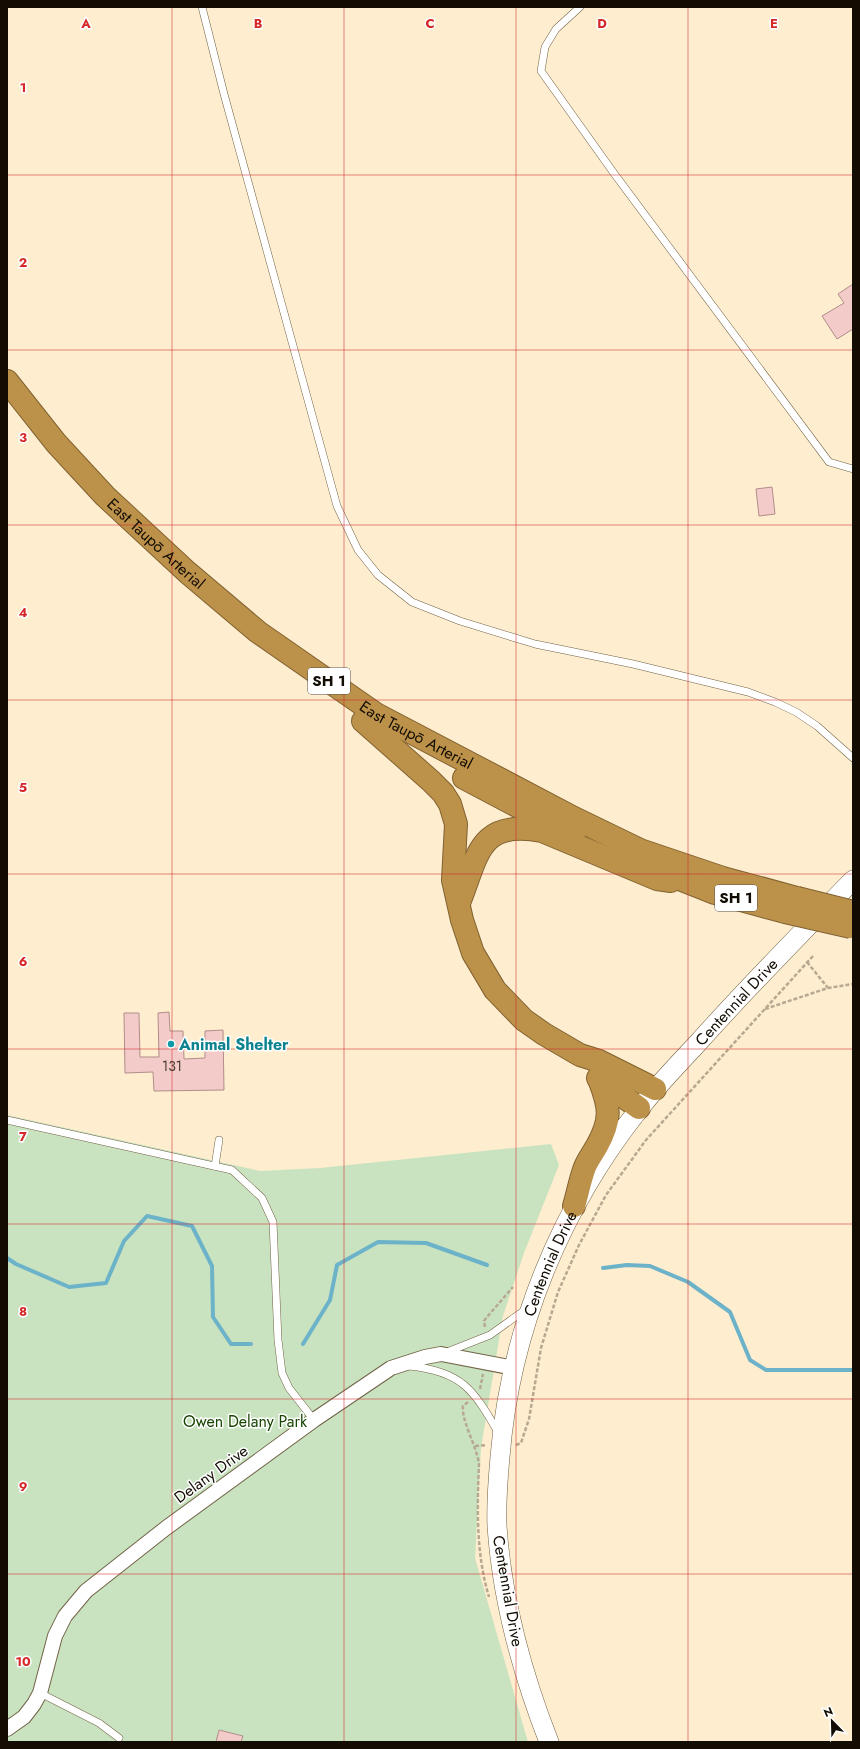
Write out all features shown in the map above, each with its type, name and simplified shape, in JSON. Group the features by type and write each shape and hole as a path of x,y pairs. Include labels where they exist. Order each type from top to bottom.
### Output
{"highway":[{"name":"East Taupō Arterial","path":"7,381 56,443 105,496 187,572 258,632 376,714 574,818 640,850 723,878 791,905"},
{"name":"East Taupō Arterial","path":"7,398 92,495 123,528 164,566 225,620 273,657 364,721 540,818 688,883 715,892 791,905 852,922"},
{"path":"364,721 431,781 450,804 456,824 453,880 467,939 473,953 495,990 524,1020 580,1055 599,1061 655,1089"},
{"path":"459,903 476,855 483,845 490,838 512,828 525,828 542,831 656,879 688,883"},
{"path":"580,1055 589,1071 639,1108"},
{"path":"574,1206 585,1166 604,1133 608,1121 607,1103 599,1079"}],"main road":[{"name":"Centennial Drive","path":"548,1742 522,1662 510,1616 502,1569 497,1524 501,1441 514,1368 532,1304 548,1263 574,1206 612,1146 639,1108 741,994 853,880"}],"street":[{"name":"Delany Drive","path":"7,1729 24,1717 40,1693 55,1636 64,1616 86,1591 166,1528 314,1420 391,1368 425,1357 441,1354 514,1368"}],"lane":[{"path":"202,7 226,102 337,506 358,550 378,575 412,602 460,622 535,644 633,664 748,692 775,702 817,726 853,758"},
{"path":"580,7 556,29 545,47 541,71 613,172 829,462 853,469"},
{"path":"7,1120 232,1170 262,1198 273,1222 278,1340 282,1373 289,1388 314,1420"},
{"path":"215,1166 219,1140"},
{"path":"441,1354 461,1348 490,1335 532,1304"},
{"path":"391,1368 409,1366 427,1368 452,1376 466,1386 476,1396 501,1441"},
{"path":"40,1693 99,1723 119,1738"}],"path":[{"path":"475,1446 501,1441 519,1445 523,1439 529,1419 541,1348 558,1292 579,1245 606,1195 646,1140 814,956"},
{"path":"807,962 828,988"},
{"path":"765,1009 828,988 853,984"},
{"path":"488,1332 484,1321 513,1287"},
{"path":"479,1394 484,1369"}],"green space":[{"name":"Owen Delany Park","path":"7,1115 260,1171 320,1168 551,1144 559,1165 524,1253 503,1316 481,1448 475,1558 528,1742 7,1742"}],"building":[{"path":"853,284 853,329 837,339 822,316 844,303 838,294"},
{"path":"772,487 775,514 759,516 756,489"},
{"name":"Animal Shelter","path":"169,1012 170,1031 183,1031 184,1059 205,1058 205,1031 223,1030 224,1090 154,1091 153,1072 125,1073 124,1013 139,1013 140,1057 159,1057 158,1013"},
{"path":"219,1730 243,1736 241,1742 216,1742"}],"waterway":[{"path":"7,1258 16,1264 69,1287 106,1283 124,1241 147,1216 192,1226 212,1266 213,1317 231,1344 251,1344"},
{"path":"303,1344 330,1300 337,1265 378,1242 426,1243 487,1265"},
{"path":"603,1268 627,1265 650,1266 688,1282 730,1312 750,1360 766,1370 853,1370"}],"place":[{"name":"Animal Shelter","path":"171,1044"}]}
